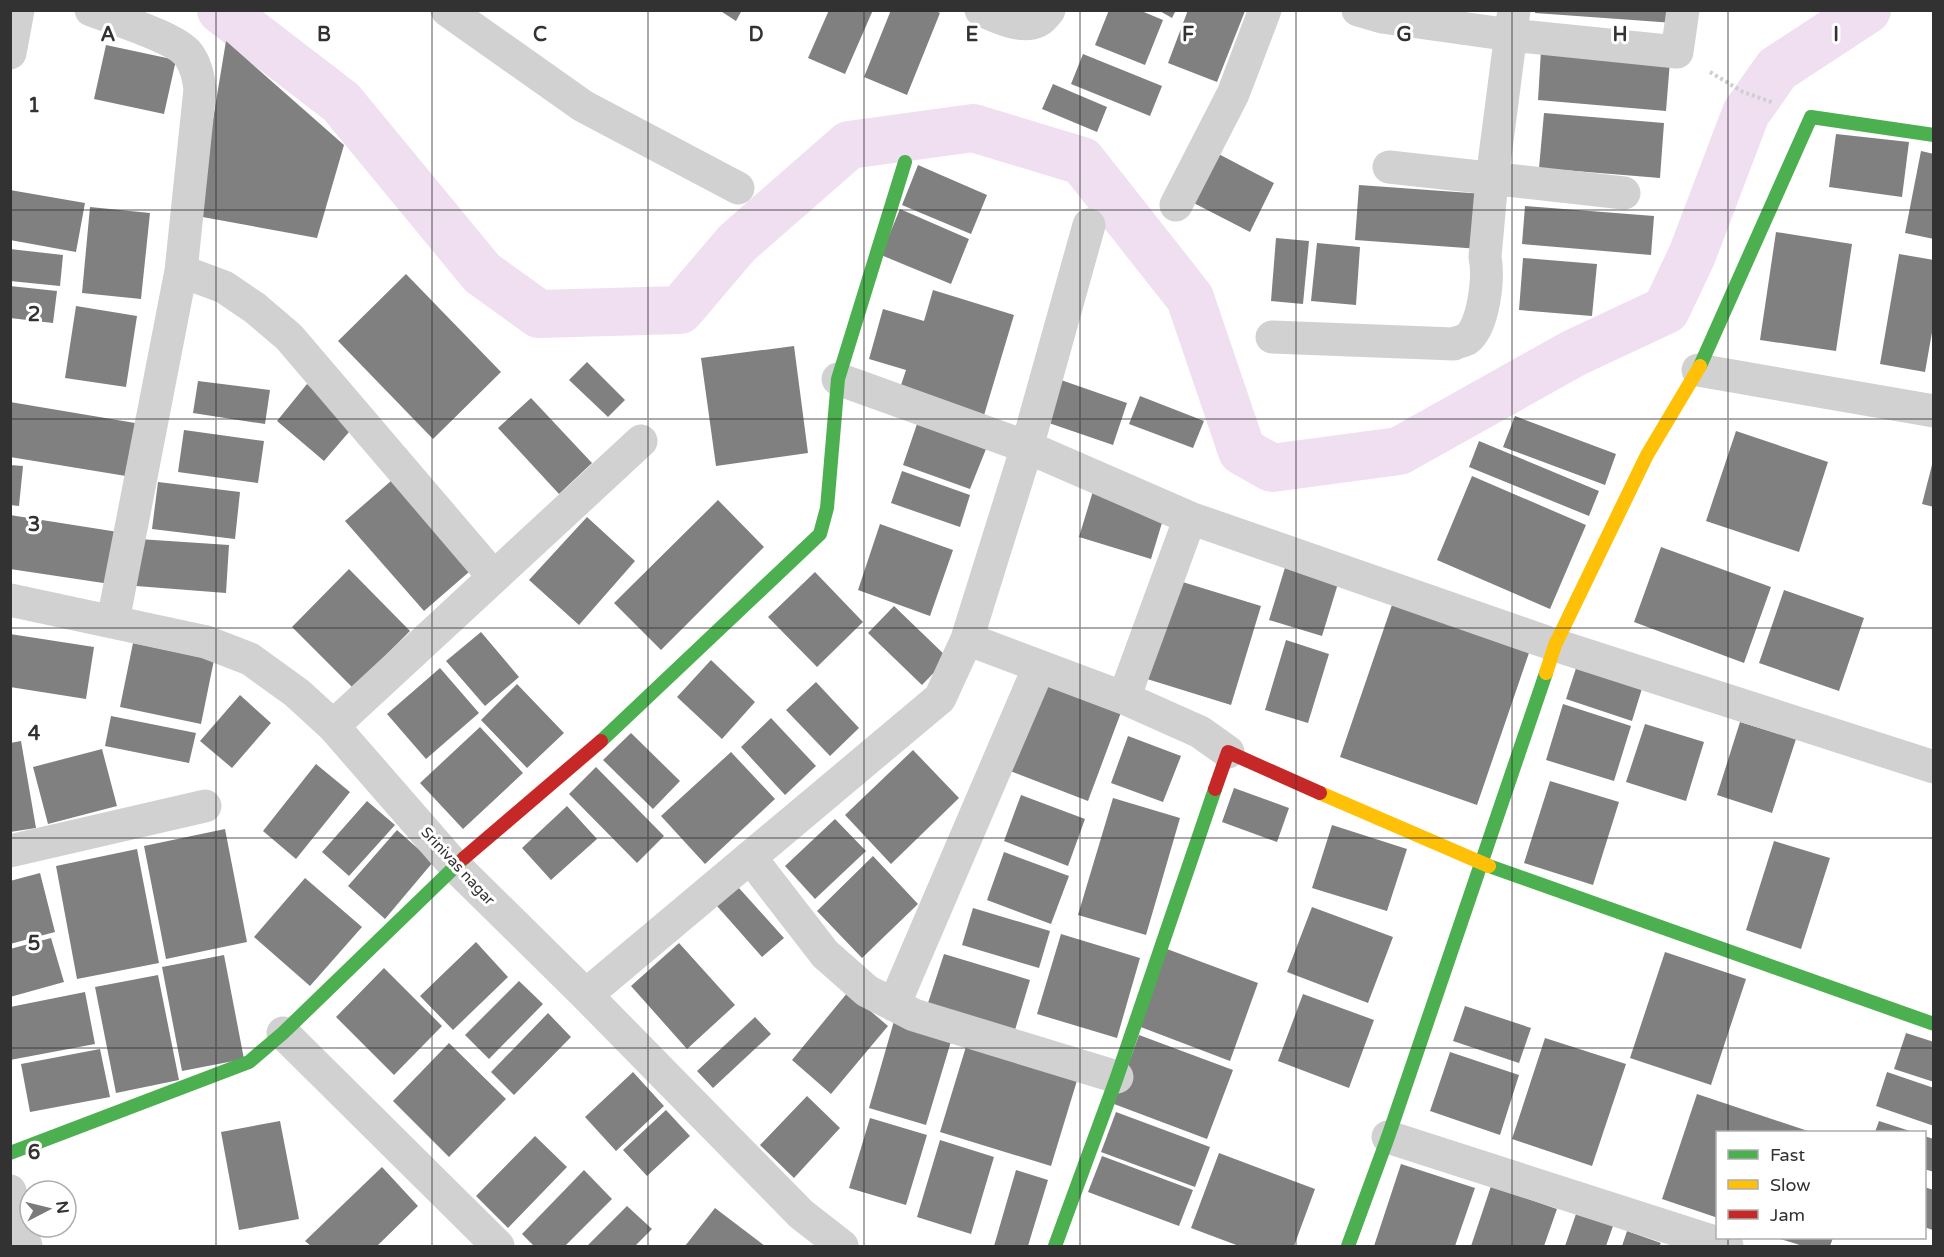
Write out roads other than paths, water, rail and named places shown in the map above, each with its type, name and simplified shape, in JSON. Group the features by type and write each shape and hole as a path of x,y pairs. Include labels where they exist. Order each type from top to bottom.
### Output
{"street":[{"path":"10,53 18,10"},
{"path":"91,10 173,42 187,53 198,71 200,89 181,271 113,621"},
{"path":"447,10 583,106 738,188"},
{"path":"981,10 998,18 1023,24 1040,21 1049,10"},
{"path":"1176,205 1233,94 1265,10"},
{"path":"1358,10 1382,16 1513,23 1677,52 1683,10"},
{"path":"1272,337 1454,344 1467,339 1477,325 1484,301 1488,269 1485,258 1492,179 1513,23"},
{"path":"1348,1246 1388,1137 1555,645 1647,455 1698,370 1811,117 1934,135"},
{"path":"10,1154 249,1062 283,1033 455,866 622,723 820,534 827,508 838,379 905,162"},
{"path":"1389,167 1624,193"},
{"path":"586,995 940,698 967,639 1027,447 1089,225"},
{"path":"181,271 224,287 255,308 289,337 494,577"},
{"path":"1698,370 1934,411"},
{"path":"838,379 1027,447 1190,518 1555,645 1934,767"},
{"path":"333,726 640,441"},
{"path":"1124,698 1190,518"},
{"name":"Srinivas nagar","path":"10,600 206,642 250,659 297,693 333,726 455,866 586,995 801,1214 842,1246"},
{"path":"967,639 1124,698 1200,732 1228,752 1480,863 1934,1024"},
{"path":"894,1005 1039,667"},
{"path":"1055,1246 1117,1077 1228,752"},
{"path":"10,851 205,806"},
{"path":"750,857 825,954 867,992 914,1015 1117,1077"},
{"path":"283,1033 498,1246"},
{"path":"1388,1137 1727,1246"},
{"path":"10,1191 26,1246"}],"waterway":[{"path":"221,10 341,102 482,273 539,314 680,310 737,243 849,145 973,128 1082,161 1190,298 1242,451 1272,468 1399,451 1574,353 1666,310 1692,255 1746,113 1777,69 1867,10"}]}
